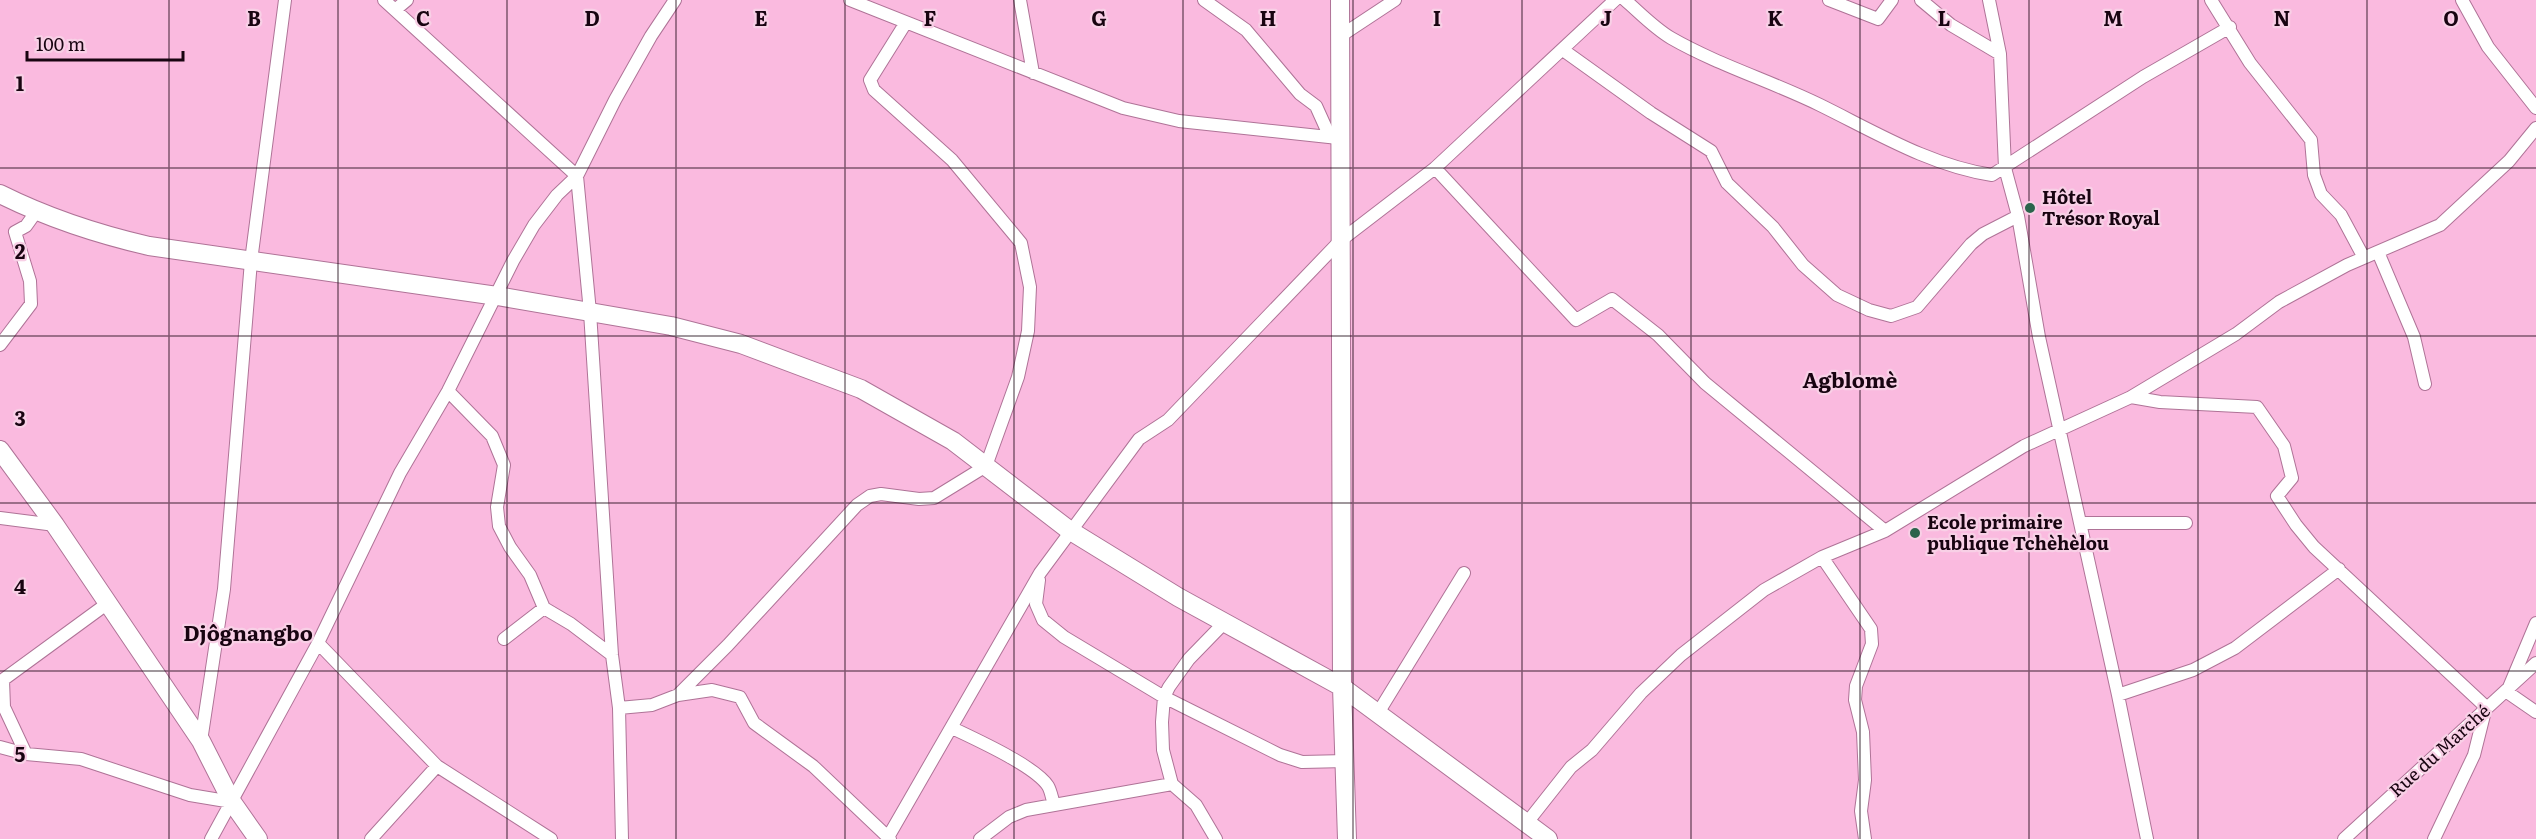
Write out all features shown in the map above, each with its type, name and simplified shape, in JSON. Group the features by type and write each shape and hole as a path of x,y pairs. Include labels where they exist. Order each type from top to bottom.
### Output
{"street":[{"path":"201,741 224,589 251,261 285,0"},
{"path":"384,0 577,176 590,312 612,655 619,708 622,839"},
{"path":"395,10 407,0"},
{"path":"212,839 318,643 400,473 448,391 534,225 557,195 577,176 629,75 675,0"},
{"path":"850,0 905,24 1123,108 1156,116 1334,137"},
{"path":"1020,0 1033,73"},
{"path":"1204,0 1246,30 1300,94 1316,106 1334,137"},
{"path":"1340,0 1334,137 1340,241 1342,687 1347,839"},
{"path":"1339,38 1395,0"},
{"path":"619,708 652,705 678,695 712,690 740,697 754,723 813,766 889,838 931,759 952,728 1040,573 1069,530 1138,439 1168,420 1340,241 1435,168 1616,0"},
{"path":"1625,0 1668,36 1741,73 1964,171 1992,175 2143,77 2230,27"},
{"path":"1829,0 1878,19 1892,0"},
{"path":"1921,0 1975,42 2000,54"},
{"path":"1989,0 2000,54 2005,168 2018,216 2039,337 2118,695 2147,839"},
{"path":"2211,0 2230,27 2250,63 2311,140 2314,175 2321,194 2341,215 2363,256"},
{"path":"2462,0 2488,47 2536,108"},
{"path":"678,695 728,645 857,505 870,496 881,494 934,498 986,466 1018,377 1028,331 1030,287 1021,243 952,160 874,90 870,80 905,24"},
{"path":"1563,50 1651,113 1711,151 1727,183 1773,227 1803,265 1836,295 1869,310 1891,315 1917,307 1971,244 1983,234 2018,216"},
{"path":"1527,824 1570,767 1592,750 1641,693 1681,655 1764,590 1822,557 1885,531 2024,446 2059,428 2132,397 2226,340 2279,302 2363,256 2378,252 2440,225 2509,161 2536,128"},
{"path":"1435,168 1576,320 1612,299 1658,335 1705,383 1885,531"},
{"path":"0,194 36,212 100,235 149,246 497,296 671,326 741,344 861,389 953,441 1069,530 1223,624 1342,687 1548,839"},
{"path":"0,345 31,304 30,280 15,232 26,226 36,212"},
{"path":"2378,252 2414,337 2425,384"},
{"path":"448,391 492,436 504,465 497,507 499,526 510,547 530,575 544,608 572,624 612,655"},
{"path":"2132,397 2160,402 2257,407 2284,446 2292,478 2277,496 2302,532 2486,707 2474,755 2434,839"},
{"path":"0,450 55,525 201,741 232,802 258,839"},
{"path":"0,518 55,525"},
{"path":"2080,523 2186,523"},
{"path":"1822,557 1871,629 1872,644 1856,686 1855,700 1863,732 1865,780 1862,811 1865,839"},
{"path":"2118,695 2193,670 2235,648 2339,569"},
{"path":"1040,573 1036,604 1043,620 1064,637 1164,697 1280,755 1302,762 1346,761"},
{"path":"1378,713 1464,573"},
{"path":"26,754 4,707 1,681 108,603"},
{"path":"504,639 544,608"},
{"path":"2536,623 2507,692 2536,712"},
{"path":"1216,839 1196,805 1172,784 1163,750 1164,697 1189,658 1223,624"},
{"path":"318,643 436,766 551,839"},
{"name":"Rue du Marché","path":"2344,839 2536,663"},
{"path":"952,728 996,750 1032,773 1048,786 1054,804"},
{"path":"0,747 26,754 81,759 190,795 232,802"},
{"path":"371,839 436,766"},
{"path":"980,839 1010,817 1054,804 1172,784"}],"place":[{"name":"Hôtel Trésor Royal","path":"2030,208"},
{"name":"Ecole primaire publique Tchèhèlou","path":"1915,533"}],"district":[{"name":"Agblomè","path":"1850,381"},
{"name":"Djôgnangbo","path":"248,634"}]}
